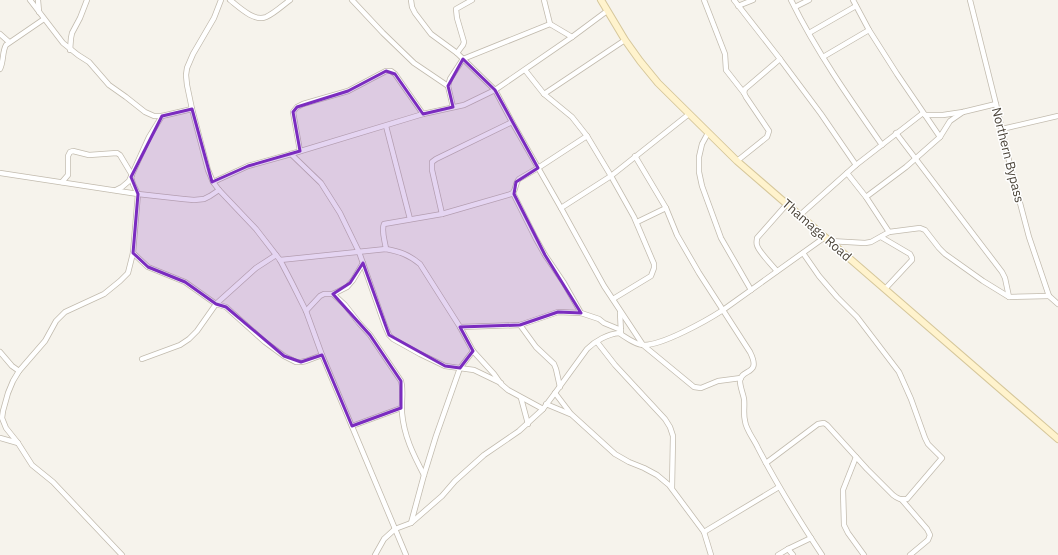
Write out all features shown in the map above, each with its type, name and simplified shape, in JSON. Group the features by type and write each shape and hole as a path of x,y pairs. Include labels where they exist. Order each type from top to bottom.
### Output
{"main road":[{"name":"Thamaga Road","path":"601,0 625,40 640,61 658,83 688,114 737,161 1058,439"}],"street":[{"path":"30,0 70,50 89,62 109,85 145,112 154,116 162,116 192,110"},
{"path":"38,0 40,12"},
{"path":"70,50 72,33 87,0"},
{"path":"221,0 214,18 193,54 187,68 186,75 192,110 208,170 213,182 219,190 256,230 280,260 292,283 306,311 322,355 406,555"},
{"path":"230,0 248,14 259,18 268,16 290,0"},
{"path":"352,0 414,63 448,86"},
{"path":"411,0 415,13 431,34 458,53 495,90 604,286 643,345 694,387 701,388 718,381 741,378 753,368 755,364 754,359 699,273 678,235 666,208 635,156"},
{"path":"458,53 464,42 456,9 472,0"},
{"path":"544,0 550,24 572,37"},
{"path":"704,0 724,54 726,70 744,92 769,131 767,137 737,161"},
{"path":"734,0 821,114 856,165"},
{"path":"738,6 753,0"},
{"path":"791,0 846,94 882,145"},
{"path":"794,7 809,0"},
{"path":"853,0 869,30 897,74 940,136"},
{"name":"Northern Bypass","path":"970,0 1029,237 1049,296"},
{"path":"809,33 856,6"},
{"path":"213,182 248,166 423,114 464,105 495,90 607,11"},
{"path":"0,69 2,66 4,48 6,45 44,19"},
{"path":"453,107 448,86 450,79 463,59 550,24"},
{"path":"823,57 869,30"},
{"path":"0,34 10,42"},
{"path":"544,94 625,40"},
{"path":"744,92 746,87 780,59"},
{"path":"525,70 544,94 572,117 587,136 637,222 654,264 651,276 613,299"},
{"path":"300,151 293,112 297,107 348,91 386,72 390,71 395,74 423,114"},
{"path":"800,215 856,165 896,133 924,114 942,115 964,112 996,104"},
{"path":"866,197 916,159 940,136 950,121 964,112"},
{"path":"561,208 611,176 688,114"},
{"path":"116,190 126,184 131,176 149,137 162,116"},
{"path":"1002,129 1058,116"},
{"path":"442,214 432,170 432,162 512,122"},
{"path":"386,126 410,220"},
{"path":"708,133 702,144 699,157 699,172 702,186 721,238 751,290"},
{"path":"896,133 1002,272 1005,278 1009,297"},
{"path":"581,313 539,244 513,193 516,182 522,177 587,136"},
{"path":"62,182 68,175 68,156 70,152 73,151 89,155 117,153 120,155 138,194 133,253 130,270 125,277 104,294 65,312 56,320 45,341 19,371 10,387 1,412 6,428 32,465 53,482 122,555"},
{"path":"291,154 321,183 340,213 359,252 389,335 393,339 444,366 474,370 543,409"},
{"path":"0,173 138,194 194,200 208,197 219,190"},
{"path":"847,173 866,197 890,232"},
{"path":"386,249 382,230 384,224 442,214 513,193"},
{"path":"777,270 759,250 757,238 787,204"},
{"path":"637,222 666,208"},
{"path":"460,327 520,326 558,312 581,313 598,319 637,343 643,345 650,344 666,340 711,318 777,270 828,239 865,243 871,242 890,232 920,228 925,230 945,254 983,281 1009,297 1049,296 1057,303"},
{"path":"881,237 910,254 912,258 912,260 885,289"},
{"path":"280,260 386,249 400,252 413,259 420,264 460,327 473,351 501,384"},
{"path":"133,253 148,267 186,282 216,304 227,308 264,342 284,356 296,362 301,362 322,355"},
{"path":"803,253 819,276 862,323 899,372 912,399 928,444 942,458 907,499 902,500"},
{"path":"142,359 180,345 189,339 197,331 216,304 256,268 276,255"},
{"path":"306,311 320,296 324,294 333,294 347,286 363,263"},
{"path":"333,294 345,305 370,335 401,381 401,408 405,433 413,454 424,475"},
{"path":"620,310 621,332"},
{"path":"520,326 536,347 554,364 560,387"},
{"path":"376,555 384,539 395,529 411,523 442,496 455,481 484,454 528,424 556,393 587,349 597,342 621,332"},
{"path":"597,342 615,365 665,419 670,427 673,436 672,489"},
{"path":"411,523 436,436 460,368 473,351"},
{"path":"0,352 12,366 19,371"},
{"path":"741,378 740,383 744,399 745,422 779,487 822,555"},
{"path":"556,393 571,414 615,454 657,475 669,485 704,532 710,555"},
{"path":"522,398 528,424"},
{"path":"546,404 571,414"},
{"path":"352,426 401,408"},
{"path":"766,463 818,424 824,423 893,495 902,500 927,529 930,535 928,540 910,555"},
{"path":"0,438 18,443"},
{"path":"856,457 843,490 844,525 864,555"},
{"path":"704,532 779,487"},
{"path":"778,555 811,538"},
{"path":"788,549 792,555"}],"highlighted area":[{"path":"463,59 495,90 538,168 516,182 514,194 545,255 581,313 558,312 520,325 460,327 473,351 460,368 445,366 389,335 363,263 350,283 333,294 370,335 401,381 401,408 352,426 322,355 301,362 284,356 226,307 216,304 185,282 148,267 133,253 138,194 131,177 162,116 192,109 212,182 248,166 300,151 293,112 297,107 348,91 386,71 395,74 423,114 453,107 448,86"}]}
